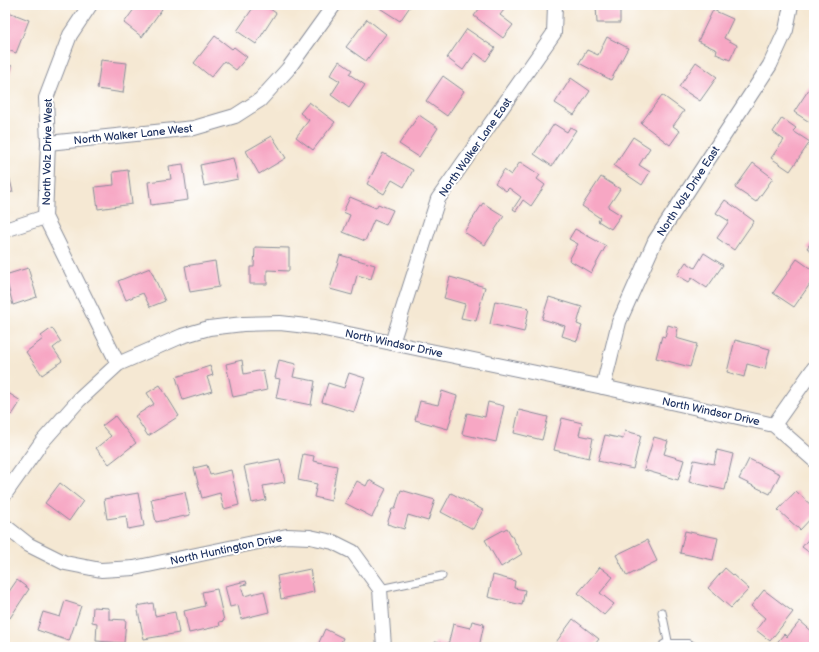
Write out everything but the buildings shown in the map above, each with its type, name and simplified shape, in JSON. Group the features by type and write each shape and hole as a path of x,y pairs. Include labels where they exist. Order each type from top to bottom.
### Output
{"street":[{"name":"North Volz Drive West","path":"90,5 70,35 46,98 48,143 45,217 118,364"},
{"name":"North Walker Lane West","path":"48,143 194,128 235,116 260,100 288,69 334,5"},
{"name":"North Walker Lane East","path":"392,343 438,199 554,33 555,5"},
{"name":"North Volz Drive East","path":"603,387 619,322 655,241 770,65 786,30 791,5"},
{"path":"5,230 45,217"},
{"name":"North Windsor Drive","path":"5,494 41,443 79,400 118,364 182,336 209,328 243,324 280,323 315,327 603,387 774,425 814,368"},
{"path":"774,425 814,460"},
{"name":"North Huntington Drive","path":"5,526 29,545 65,563 101,570 134,568 286,536 310,537 333,542 353,552 380,589"},
{"path":"380,589 384,647"},
{"path":"667,646 688,647"}],"lane":[{"path":"380,589 442,576"},
{"path":"662,612 667,646"}]}
